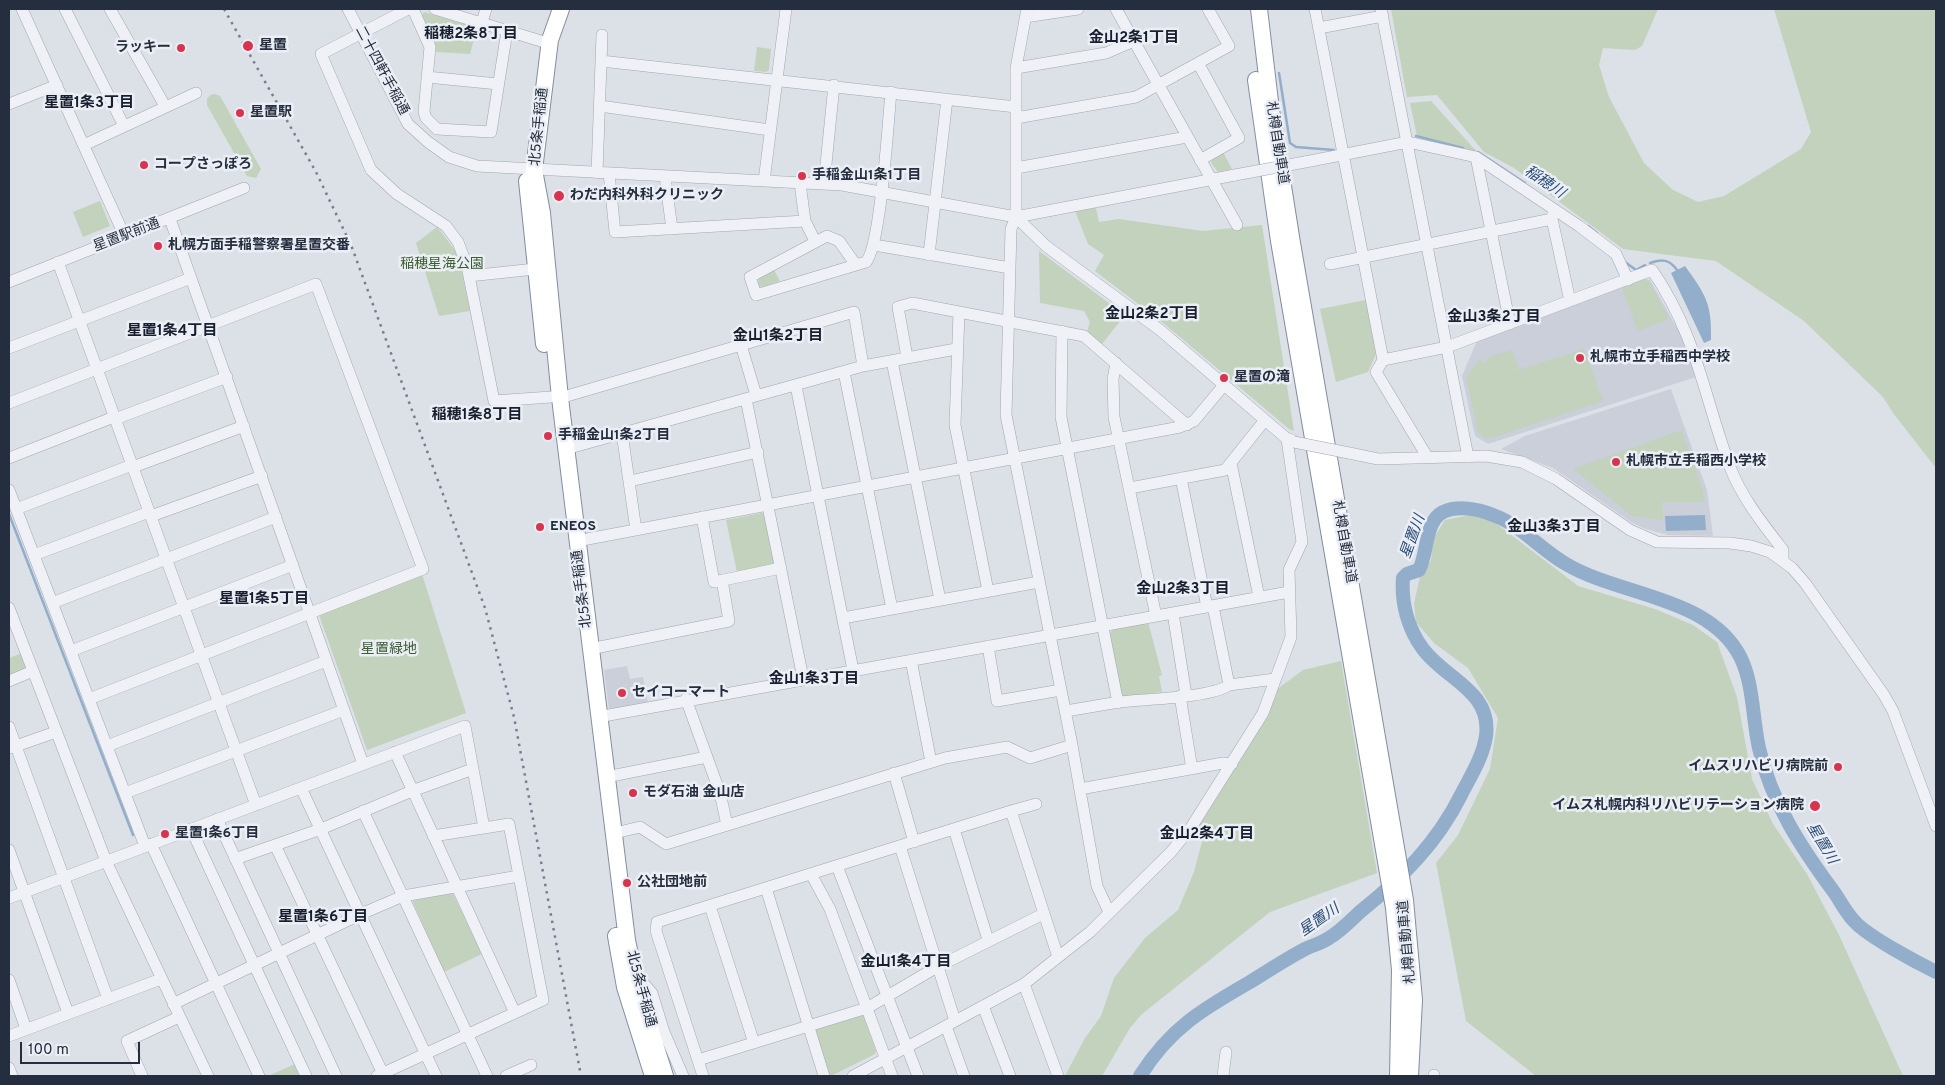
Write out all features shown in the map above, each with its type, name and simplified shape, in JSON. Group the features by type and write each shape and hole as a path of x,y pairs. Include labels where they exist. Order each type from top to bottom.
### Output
{"highway":[{"name":"北5条手稲通","path":"550,9 541,40 531,100 530,170 535,269 555,398 566,449 598,717 615,833 630,985 653,1076"},
{"name":"北5条手稲通","path":"561,9 550,40 530,170 542,213 555,398 616,942 630,985 665,1076"},
{"name":"札樽自動車道","path":"1250,9 1259,111 1278,232 1353,674 1368,714"},
{"name":"札樽自動車道","path":"1259,9 1271,110 1368,714 1405,900 1410,1076"},
{"name":"札樽自動車道","path":"1398,1076 1407,1004"}],"street":[{"path":"22,9 125,237"},
{"path":"65,9 124,126"},
{"path":"110,9 166,106"},
{"name":"二十四軒手稲通","path":"348,9 408,124 449,157 477,166 824,184 881,191 1016,217"},
{"path":"408,9 321,54 371,170 397,194 446,226 458,242 469,276 494,401 555,398 854,312 863,366"},
{"path":"413,9 430,47 424,112 426,118 437,129 491,132 507,31"},
{"path":"434,9 541,40"},
{"path":"482,22 486,9"},
{"path":"764,181 786,9"},
{"path":"1078,9 1034,17 1026,13 1016,68 1016,217 1011,229 1006,414 1066,711 1097,886 1109,912"},
{"path":"1116,9 1237,225"},
{"path":"601,61 891,92 947,99 1016,112 1136,97 1159,86 1229,46 1208,9"},
{"path":"1315,9 1383,360 1376,372 1428,458"},
{"path":"1319,28 1382,12 1468,456"},
{"path":"602,35 600,106 603,173 615,232 805,221"},
{"path":"1016,68 1106,53 1134,41"},
{"path":"1198,63 1239,138 1200,160"},
{"path":"427,78 498,84"},
{"path":"9,104 57,85"},
{"path":"824,184 834,85"},
{"path":"856,265 839,241 834,237 827,236 750,277 756,295 856,265 866,262 874,246 891,92"},
{"path":"84,144 196,93"},
{"path":"929,254 947,99"},
{"path":"600,106 770,130"},
{"path":"1016,168 1186,136"},
{"path":"1016,217 1408,142 1476,157 1553,214 1616,254 1628,280"},
{"path":"1476,157 1510,324"},
{"path":"665,177 672,229"},
{"path":"800,183 805,221 815,241"},
{"name":"星置駅前通","path":"9,282 244,188"},
{"path":"1330,264 1491,233 1553,214"},
{"path":"1553,214 1570,301"},
{"path":"1016,217 1046,246 1160,330 1291,440 1378,459 1486,456 1522,462 1556,479 1630,530 1657,542 1730,543 1751,546 1770,552 1792,568 1805,583 1884,695 1893,711 1936,826"},
{"path":"170,219 363,764"},
{"path":"874,246 1010,268"},
{"path":"58,262 256,805"},
{"path":"469,276 535,269"},
{"path":"1383,360 1447,347 1652,270 1668,293 1691,342 1731,468 1752,508 1783,550 1783,561"},
{"path":"9,348 192,278"},
{"path":"9,403 316,284 423,569 89,699"},
{"path":"907,357 898,307 912,303 1084,336 1186,425"},
{"path":"959,312 956,349 955,425 988,591"},
{"path":"1062,332 1061,416 1118,702"},
{"path":"741,345 751,397 758,452 803,678"},
{"path":"566,449 863,366 956,349"},
{"path":"892,361 940,600"},
{"path":"1116,363 1113,379 1114,417 1156,616"},
{"path":"844,372 892,609"},
{"path":"9,458 227,377"},
{"path":"577,541 1186,425 1194,421 1224,385"},
{"path":"796,386 853,670"},
{"path":"1130,488 1225,470 1265,420"},
{"path":"16,509 244,426"},
{"path":"622,433 636,530"},
{"path":"853,1076 1024,984 1090,932 1171,852 1192,826 1263,712 1291,638 1289,570 1302,542 1291,440"},
{"path":"630,481 758,452"},
{"path":"1231,463 1259,597"},
{"path":"34,555 262,476"},
{"path":"1181,478 1229,685"},
{"path":"9,491 125,793 259,1076"},
{"path":"52,603 276,517"},
{"path":"702,517 714,582 781,568"},
{"path":"71,651 293,565"},
{"path":"590,649 729,621 722,580"},
{"path":"843,618 1039,582"},
{"path":"598,717 686,699 1289,592"},
{"path":"9,608 12,629 33,671 106,861 208,1076"},
{"path":"1173,613 1192,769"},
{"path":"988,646 997,701 1061,690"},
{"path":"911,660 931,762"},
{"path":"107,746 326,661"},
{"path":"9,681 33,671"},
{"path":"1066,711 1118,702 1183,696 1224,689 1229,685 1275,678"},
{"path":"686,699 720,793 727,825"},
{"path":"125,793 344,710"},
{"path":"9,898 465,726 484,828"},
{"path":"9,727 12,748 64,877 108,998"},
{"path":"12,748 56,732"},
{"path":"615,833 640,827 666,844 931,762 1007,747 1030,758 1072,745"},
{"path":"395,752 516,1013"},
{"path":"606,777 707,757"},
{"path":"1080,789 1223,763 1232,764"},
{"path":"235,859 321,829 412,791 473,769"},
{"path":"894,773 914,842"},
{"path":"301,788 436,1076"},
{"path":"703,1076 656,930 657,922 1036,804"},
{"path":"363,811 487,1076"},
{"path":"1011,812 1058,957"},
{"path":"217,819 336,1076"},
{"path":"275,845 318,934 381,1075 543,1000 509,824 433,836"},
{"path":"191,829 306,1076"},
{"path":"954,829 988,940"},
{"path":"900,846 937,968 964,1076"},
{"path":"9,850 68,1013"},
{"path":"837,866 889,996 918,1076"},
{"path":"811,874 830,909 892,1076"},
{"path":"173,1004 318,934 403,896 519,876"},
{"path":"766,888 824,1076"},
{"path":"710,906 754,1043"},
{"path":"698,1060 867,1008 988,940 1043,914"},
{"path":"9,1036 161,979"},
{"path":"9,980 26,1029"},
{"path":"1024,984 1058,1076"},
{"path":"630,985 645,985 652,993 664,1032 683,1076"},
{"path":"984,1006 1010,1076"},
{"path":"142,1076 127,1041 179,1017"},
{"path":"1223,1076 1226,1052"},
{"path":"506,1076 530,1065"},
{"path":"9,1068 12,1076"}],"shaded area":[{"name":"札幌市立手稲西中学校","path":"1644,278 1650,280 1683,339 1696,377 1488,444 1475,436 1462,376 1477,341"},
{"name":"札幌市立手稲西小学校","path":"1671,389 1707,490 1713,536 1668,535 1643,528 1631,522 1553,468 1501,449 1525,436"},
{"path":"627,666 630,679 643,677 648,703 609,710 604,670"}],"green space":[{"path":"1391,9 1658,9 1642,46 1635,50 1603,48 1599,65 1609,97 1644,163 1673,190 1698,202 1724,196 1801,149 1811,132 1774,9 1936,9 1936,468 1893,413 1883,397 1804,321 1716,261 1623,249 1514,168 1484,152 1437,95 1407,97"},
{"path":"424,12 477,28 470,54 436,52 436,45 422,15"},
{"path":"757,47 771,49 769,70 766,72 754,71"},
{"path":"210,95 220,96 261,169 256,178 247,176 207,105 207,99"},
{"path":"1431,101 1478,153 1417,136 1410,103"},
{"path":"1223,152 1232,169 1218,172 1211,163 1213,158"},
{"path":"100,201 110,226 83,237 73,212"},
{"path":"1096,208 1099,222 1119,219 1203,231 1262,225 1294,431 1289,429 1167,326 1095,271 1104,255 1088,244 1075,211"},
{"name":"稲穂星海公園","path":"437,227 458,254 470,311 439,316 416,243"},
{"path":"1039,251 1125,315 1102,344 1087,332 1090,322 1084,311 1040,303"},
{"path":"773,268 780,281 762,287 758,285 759,276"},
{"path":"1645,279 1649,281 1668,316 1667,320 1638,331 1622,288"},
{"path":"1366,300 1376,354 1368,372 1336,382 1320,309"},
{"path":"1584,349 1603,401 1489,439 1478,433 1466,377 1479,360 1486,363 1489,357 1512,350 1519,370"},
{"path":"1682,430 1705,502 1662,502 1663,520 1632,516 1573,469"},
{"path":"762,513 765,515 774,562 772,565 737,572 726,520"},
{"path":"1471,515 1493,521 1578,586 1655,609 1693,625 1717,642 1737,697 1752,779 1773,824 1807,874 1839,935 1903,1076 1536,1076 1466,1021 1436,863 1458,835 1490,769 1498,718 1468,668 1434,643 1416,622 1414,604 1420,576 1431,561 1433,539 1445,520"},
{"name":"星置緑地","path":"422,574 466,713 367,750 319,615"},
{"path":"1148,622 1162,675 1159,676 1162,692 1124,697 1121,693 1110,633 1113,629"},
{"path":"25,652 33,671 9,681 9,658"},
{"path":"1341,661 1377,873 1270,912 1142,1014 1130,1028 1102,1076 1065,1076 1085,1038 1101,1016 1114,978 1145,938 1178,910 1194,872 1203,838 1197,823 1272,693 1303,670"},
{"path":"452,892 482,954 444,972 413,902 415,899"},
{"path":"863,1014 876,1051 875,1054 831,1076 828,1075 814,1030"},
{"path":"295,1064 301,1076 268,1076"}],"water":[{"path":"1685,266 1703,293 1709,308 1711,340 1704,343 1671,273"},
{"path":"1705,515 1706,530 1666,531 1665,516"}],"waterway":[{"name":"稲穂川","path":"1279,73 1290,143 1296,147 1334,150"},
{"name":"稲穂川","path":"1416,136 1463,148"},
{"name":"稲穂川","path":"1478,152 1525,183"},
{"name":"稲穂川","path":"1588,226 1597,233"},
{"name":"稲穂川","path":"1650,263 1665,261 1672,264 1677,270"},
{"name":"稲穂川","path":"1625,262 1636,270 1645,265"},
{"name":"星置川","path":"1140,1076 1163,1045 1202,1011 1291,957 1326,940 1342,929 1391,886 1417,859 1441,829 1451,812 1482,752 1486,736 1486,721 1482,708 1475,697 1432,660 1413,633 1404,606 1403,578 1407,574 1419,570 1432,523 1443,512 1461,508 1487,513 1503,519 1566,564 1610,583 1682,607 1722,633 1737,651 1743,662 1750,686 1759,748 1764,768 1771,787 1799,842 1855,922 1882,942 1936,972"},
{"path":"9,514 133,835"}],"railway":[{"path":"224,9 316,172 351,245 485,608 514,717 581,1076"}],"place":[{"name":"星置","path":"248,46"},
{"name":"ラッキー","path":"181,48"},
{"name":"星置駅","path":"240,113"},
{"name":"コープさっぽろ","path":"144,165"},
{"name":"手稲金山1条1丁目","path":"802,176"},
{"name":"わだ内科外科クリニック","path":"559,196"},
{"name":"札幌方面手稲警察署星置交番","path":"158,246"},
{"name":"札幌市立手稲西中学校","path":"1580,358"},
{"name":"星置の滝","path":"1224,378"},
{"name":"手稲金山1条2丁目","path":"548,436"},
{"name":"札幌市立手稲西小学校","path":"1616,462"},
{"name":"ENEOS","path":"540,527"},
{"name":"セイコーマート","path":"622,693"},
{"name":"イムスリハビリ病院前","path":"1838,767"},
{"name":"モダ石油 金山店","path":"633,793"},
{"name":"イムス札幌内科リハビリテーション病院","path":"1815,806"},
{"name":"星置1条6丁目","path":"165,834"},
{"name":"公社団地前","path":"627,883"}],"district":[{"name":"稲穂2条8丁目","path":"471,35"},
{"name":"金山2条1丁目","path":"1134,39"},
{"name":"星置1条3丁目","path":"89,104"},
{"name":"金山2条2丁目","path":"1152,315"},
{"name":"金山3条2丁目","path":"1494,318"},
{"name":"星置1条4丁目","path":"172,332"},
{"name":"金山1条2丁目","path":"778,337"},
{"name":"稲穂1条8丁目","path":"477,416"},
{"name":"金山3条3丁目","path":"1554,528"},
{"name":"金山2条3丁目","path":"1183,590"},
{"name":"星置1条5丁目","path":"264,600"},
{"name":"金山1条3丁目","path":"814,680"},
{"name":"金山2条4丁目","path":"1207,835"},
{"name":"星置1条6丁目","path":"323,918"},
{"name":"金山1条4丁目","path":"906,963"}]}
